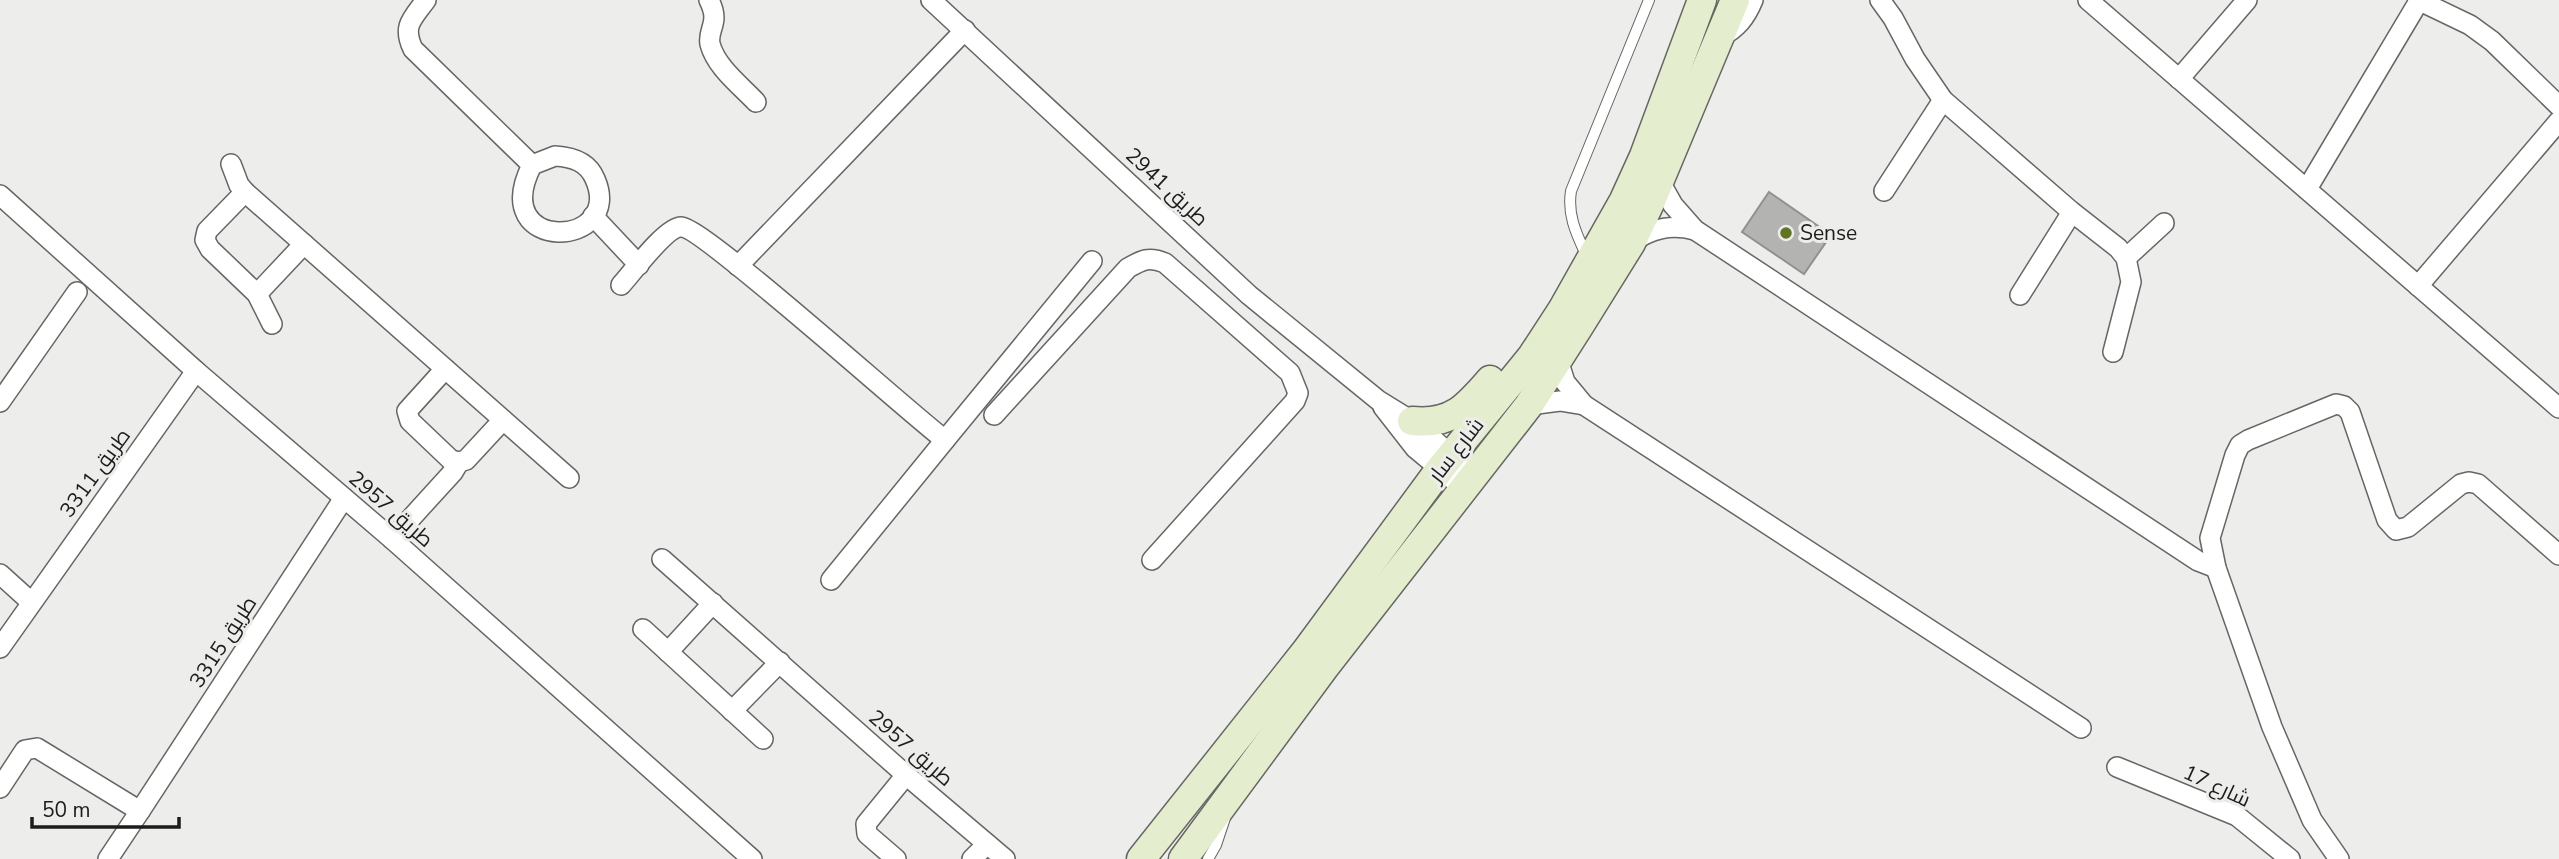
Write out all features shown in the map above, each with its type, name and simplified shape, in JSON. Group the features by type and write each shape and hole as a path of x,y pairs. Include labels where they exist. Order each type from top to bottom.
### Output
{"street":[{"path":"426,0 409,22 407,36 414,49 532,165"},
{"path":"709,0 716,18 709,41 719,62 756,102"},
{"name":"طريق 2941","path":"931,0 1249,295 1378,400 1412,421 1446,462"},
{"name":"شارع سار","path":"1141,859 1306,650 1446,462 1532,356 1562,310 1624,200 1644,156 1702,0"},
{"name":"شارع سار","path":"1183,859 1324,668 1529,405 1558,360 1631,243 1660,181 1735,0"},
{"path":"1720,38 1744,18 1753,0"},
{"path":"1880,0 1893,18 1914,60 1943,100 2072,212 2118,248 2126,258 2131,282 2113,352"},
{"path":"2088,0 2559,408"},
{"path":"2179,79 2247,0"},
{"path":"2307,189 2419,0 2470,25 2492,41 2559,106"},
{"path":"738,266 965,30"},
{"path":"1884,191 1943,100"},
{"path":"2418,286 2559,121"},
{"path":"555,156 566,157 586,166 593,174 600,195 593,216 583,226 570,233 556,233 542,229 531,220 524,208 522,194 532,165 555,156"},
{"path":"231,164 239,185 245,192 569,478"},
{"path":"1660,181 1673,205 1695,230 2198,561 2216,568"},
{"path":"245,192 207,231 205,240 210,249 257,294 272,324"},
{"name":"طريق 2957","path":"0,195 196,371 392,539 752,859"},
{"path":"2020,295 2072,212"},
{"path":"593,216 639,265"},
{"path":"2126,258 2164,223"},
{"path":"621,285 668,232 679,226 691,229 945,440"},
{"path":"1631,243 1659,228 1695,230"},
{"path":"257,294 304,244"},
{"path":"994,415 1128,268 1143,259 1154,258 1165,263 1290,373 1298,393 1295,401 1152,560"},
{"path":"831,580 1091,261"},
{"path":"1,397 77,292"},
{"path":"1227,318 1249,295"},
{"path":"1412,421 1438,421 1462,410 1534,330 1562,310"},
{"path":"1558,360 1565,382 1584,405 2081,728"},
{"path":"445,369 408,407 407,416 451,460 466,460 503,420"},
{"name":"طريق 3311","path":"0,648 196,371"},
{"name":"طريق 2941","path":"1378,400 1401,433 1446,462 1469,482"},
{"path":"1529,405 1560,401 1584,405"},
{"path":"2339,859 2312,820 2272,727 2216,568 2210,538 2240,445 2248,439 2336,404 2344,406 2350,412 2387,520 2396,530 2408,527 2461,484 2469,482 2478,484 2559,555"},
{"path":"392,539 459,462"},
{"name":"طريق 3315","path":"108,859 344,498"},
{"name":"طريق 2957","path":"662,559 1005,859"},
{"path":"0,574 31,602"},
{"path":"668,652 713,603"},
{"path":"643,629 763,739"},
{"path":"732,711 780,662"},
{"path":"0,788 25,750 37,748 140,811"},
{"name":"شارع 17","path":"2117,767 2237,816 2290,859"},
{"path":"895,859 867,834 866,824 906,775"},
{"path":"972,859 987,844"}],"lane":[{"path":"1590,262 1571,220 1571,191 1649,0"},
{"path":"1208,859 1223,826 1228,800"}],"building":[{"name":"Sense","path":"1769,192 1831,235 1804,274 1742,232"}],"place":[{"name":"Sense","path":"1786,233"}]}
